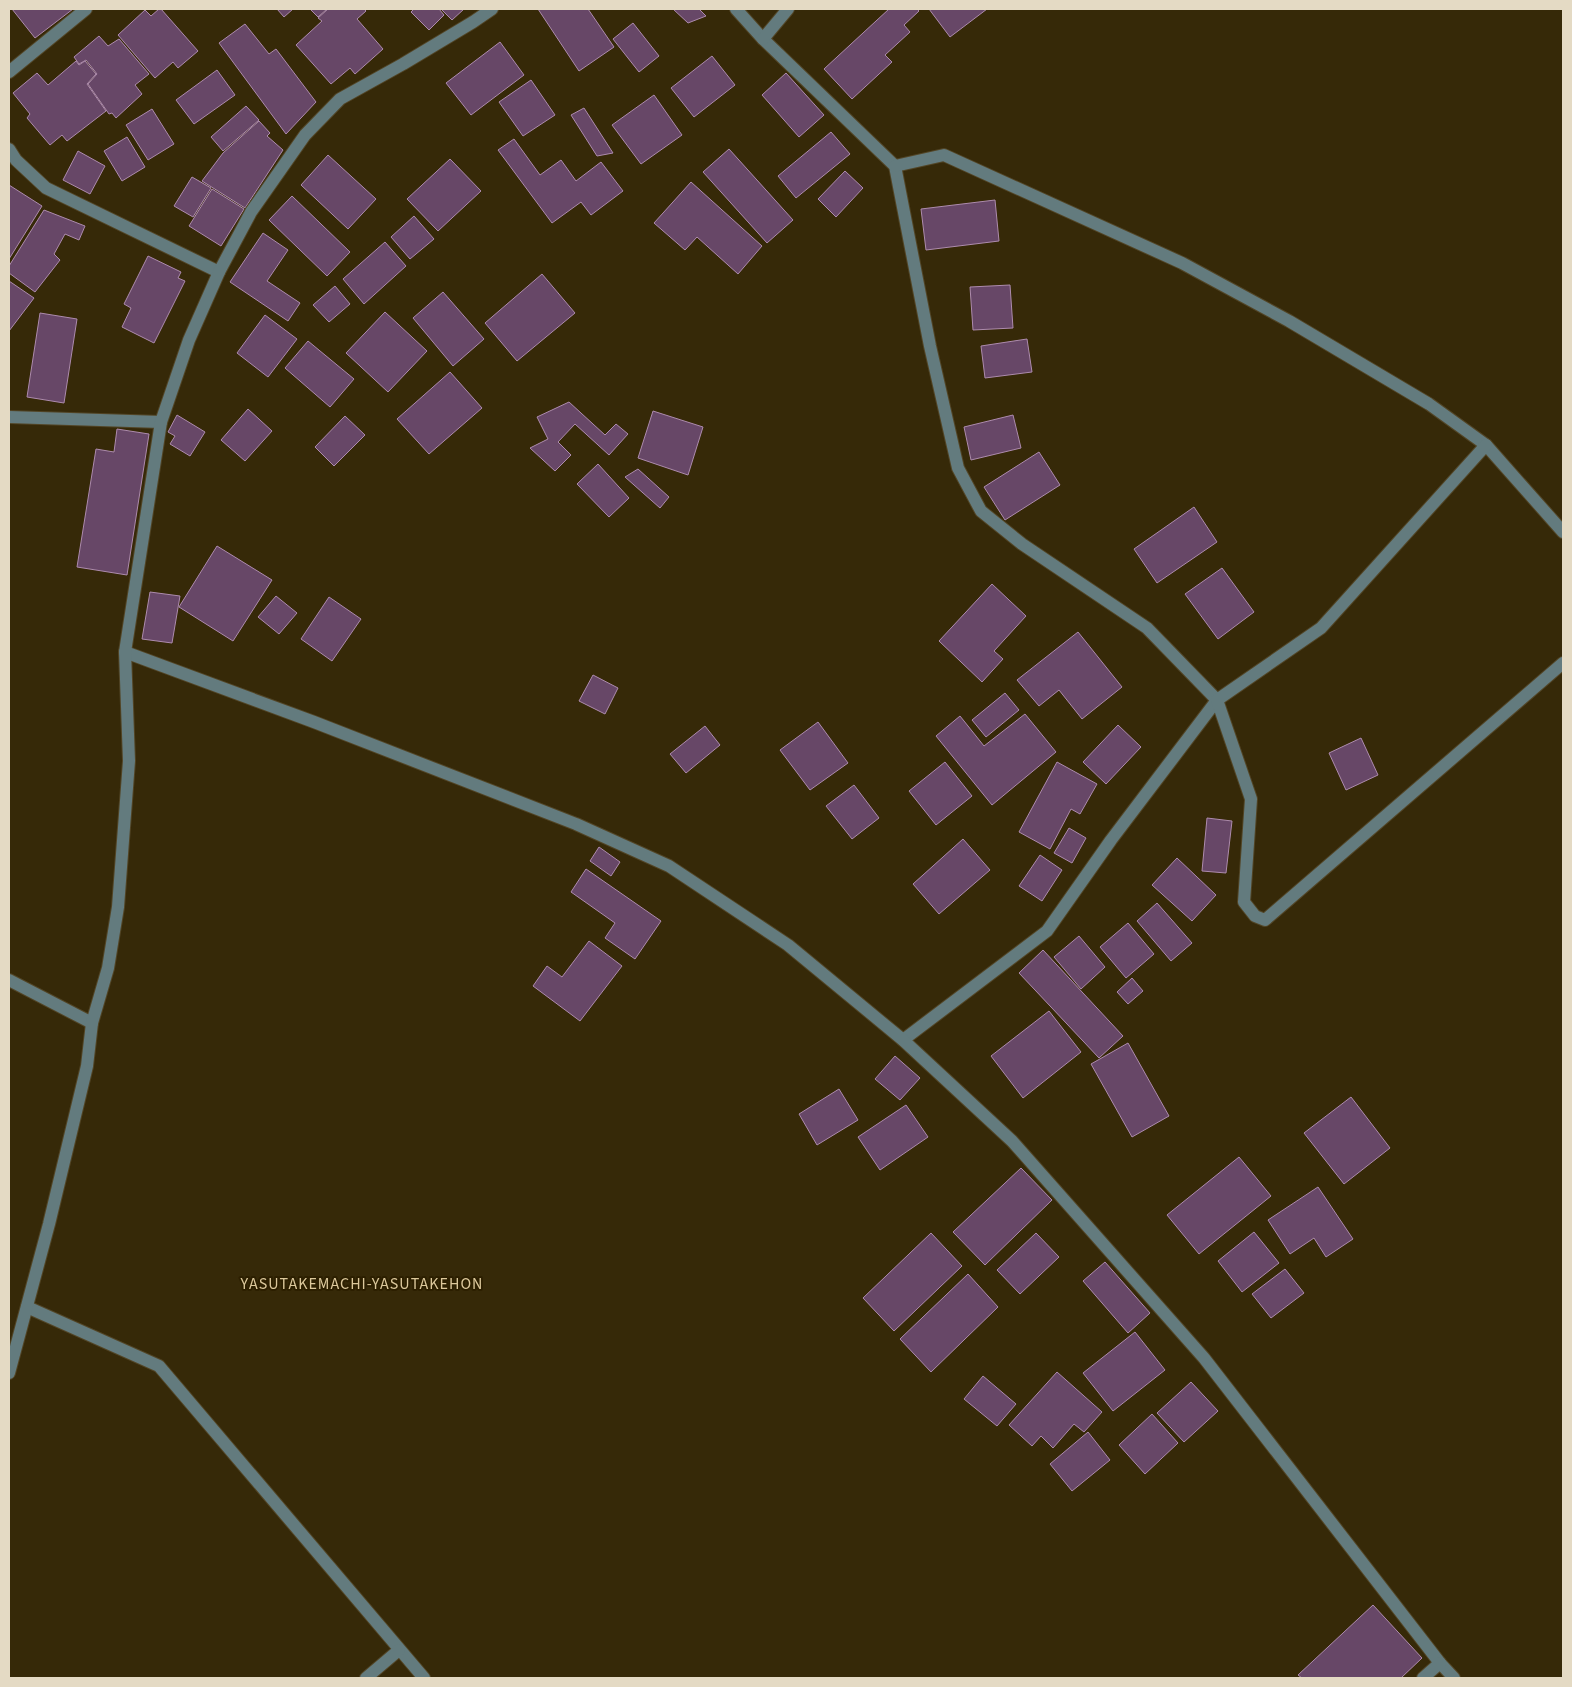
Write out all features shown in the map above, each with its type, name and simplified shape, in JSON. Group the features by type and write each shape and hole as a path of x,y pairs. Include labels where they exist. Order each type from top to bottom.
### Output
{"street":[{"path":"9,72 86,9"},
{"path":"9,1374 49,1224 87,1066 92,1023 108,968 118,907 129,762 125,652 161,422 189,340 219,272 252,212 305,135 340,99 411,60 492,9"},
{"path":"736,9 763,39 895,166 930,346 958,468 981,511 1022,544 1147,628 1217,700 1251,799 1244,902 1255,916 1265,920 1563,663"},
{"path":"763,39 788,9"},
{"path":"9,149 16,160 46,188 219,272"},
{"path":"895,166 944,155 1182,263 1289,321 1429,404 1486,446 1563,532"},
{"path":"9,417 161,422"},
{"path":"903,1040 1047,931 1110,840 1217,700 1321,628 1486,446"},
{"path":"125,652 314,722 576,824 669,866 788,945 903,1040 1012,1141 1204,1358 1440,1663 1454,1678"},
{"path":"9,980 92,1023"},
{"path":"27,1307 159,1366 424,1678"},
{"path":"366,1678 399,1650"},
{"path":"1423,1678 1440,1663"}],"building":[{"path":"12,9 73,9 35,38"},
{"path":"159,9 198,51 178,68 173,62 155,78 118,35 145,10 151,16"},
{"path":"277,9 293,9 284,17"},
{"path":"310,9 327,9 318,17"},
{"path":"328,9 364,9 366,11 357,19 383,49 355,74 350,68 331,84 296,45 322,21 318,18"},
{"path":"414,9 439,9 444,15 429,30 411,12"},
{"path":"441,9 464,9 452,20"},
{"path":"538,9 588,9 614,47 579,71"},
{"path":"673,9 699,9 706,16 688,23"},
{"path":"889,9 917,9 919,11 904,25 910,32 885,55 892,62 852,99 824,69"},
{"path":"929,9 987,9 950,37"},
{"path":"633,23 659,56 639,72 613,39"},
{"path":"245,24 269,54 276,49 316,102 286,134 219,43"},
{"path":"99,36 108,46 119,39 149,74 135,85 142,94 116,118 112,113 109,114 88,84 97,74 86,60 79,64 74,57"},
{"path":"500,42 524,75 471,115 446,83"},
{"path":"712,56 735,85 694,117 671,88"},
{"path":"76,61 79,65 85,61 96,74 87,84 106,111 67,141 62,135 50,145 27,118 30,114 13,93 37,73 48,85"},
{"path":"217,70 235,95 194,124 176,100"},
{"path":"786,73 824,115 799,137 762,95"},
{"path":"531,80 555,115 523,136 499,102"},
{"path":"654,95 682,135 641,164 612,125"},
{"path":"246,106 259,120 223,151 211,137"},
{"path":"584,108 613,153 597,156 571,115"},
{"path":"152,109 174,144 148,160 126,125"},
{"path":"259,121 270,133 267,136 283,150 245,208 202,181 223,153"},
{"path":"831,132 850,154 796,198 778,176"},
{"path":"127,137 145,167 122,181 104,151"},
{"path":"514,139 540,175 561,160 576,181 601,162 623,191 591,215 581,202 552,223 498,150"},
{"path":"729,149 793,220 767,243 703,172"},
{"path":"78,151 105,166 90,194 63,180"},
{"path":"328,155 376,199 348,229 301,185"},
{"path":"450,159 481,191 438,231 407,199"},
{"path":"845,171 863,188 836,217 818,199"},
{"path":"192,177 211,188 193,217 174,206"},
{"path":"691,182 762,246 738,274 697,237 685,250 654,223"},
{"path":"9,185 42,206 9,259"},
{"path":"212,189 244,209 221,246 189,226"},
{"path":"292,196 350,252 327,276 269,220"},
{"path":"995,200 999,241 926,250 921,209"},
{"path":"44,210 85,226 79,240 65,234 54,254 60,260 35,292 9,273 9,266"},
{"path":"414,216 434,239 410,259 391,237"},
{"path":"263,233 288,250 267,281 300,303 288,321 230,282"},
{"path":"385,242 406,266 364,304 343,279"},
{"path":"148,256 181,272 178,278 185,281 154,343 122,327 131,308 124,304"},
{"path":"542,274 575,313 517,361 485,323"},
{"path":"9,281 34,298 9,331"},
{"path":"1010,285 1013,328 973,330 970,287"},
{"path":"335,286 350,304 329,322 313,305"},
{"path":"443,292 484,339 453,366 413,318"},
{"path":"385,312 427,351 388,392 346,353"},
{"path":"40,313 77,319 64,403 27,397"},
{"path":"265,315 297,339 268,377 237,353"},
{"path":"1027,339 1032,372 985,378 981,346"},
{"path":"308,341 354,379 330,407 285,368"},
{"path":"450,372 482,408 429,454 397,419"},
{"path":"569,402 605,435 616,424 628,434 609,455 575,424 558,442 571,455 555,471 530,448 548,439 537,417"},
{"path":"248,409 272,431 245,461 221,440"},
{"path":"653,411 703,427 688,475 638,458"},
{"path":"177,415 205,432 190,456 170,444 175,436 168,432"},
{"path":"1013,415 1021,448 971,460 964,427"},
{"path":"345,416 365,435 334,466 315,447"},
{"path":"117,429 149,434 127,575 77,567 96,449 114,452"},
{"path":"1039,452 1060,485 1005,520 984,487"},
{"path":"598,464 629,498 609,517 577,484"},
{"path":"638,469 669,497 660,508 625,477"},
{"path":"1194,507 1217,542 1157,583 1134,549"},
{"path":"217,546 272,580 233,641 179,607"},
{"path":"1222,568 1254,612 1218,639 1185,594"},
{"path":"992,584 1026,616 994,651 1003,659 982,682 939,641"},
{"path":"150,592 180,596 172,643 142,639"},
{"path":"276,596 297,613 279,634 258,617"},
{"path":"329,597 361,619 332,661 301,639"},
{"path":"1078,632 1122,687 1082,719 1059,690 1039,706 1017,680"},
{"path":"593,675 618,688 605,714 579,701"},
{"path":"1005,693 1019,710 986,737 972,720"},
{"path":"1025,714 1056,752 992,805 936,736 960,716 984,746"},
{"path":"818,722 848,763 810,790 780,750"},
{"path":"1118,725 1141,747 1106,784 1083,762"},
{"path":"705,726 720,745 686,773 670,754"},
{"path":"1361,738 1378,775 1346,790 1329,753"},
{"path":"945,762 972,796 936,825 909,791"},
{"path":"1057,762 1097,784 1080,814 1071,809 1050,849 1019,832"},
{"path":"854,785 879,818 852,839 826,806"},
{"path":"1207,818 1232,821 1226,873 1202,871"},
{"path":"1069,828 1086,838 1072,863 1054,853"},
{"path":"963,839 990,870 939,914 913,884"},
{"path":"599,847 620,862 611,876 590,861"},
{"path":"1040,855 1062,870 1042,901 1019,886"},
{"path":"1177,858 1216,895 1192,921 1152,885"},
{"path":"586,869 661,921 635,959 605,938 615,923 571,892"},
{"path":"1157,903 1192,943 1171,961 1137,921"},
{"path":"1128,923 1154,954 1126,978 1100,947"},
{"path":"1079,936 1105,967 1081,989 1054,957"},
{"path":"589,941 622,966 580,1021 533,986 547,966 562,977"},
{"path":"1043,950 1123,1036 1099,1058 1019,973"},
{"path":"1132,978 1143,991 1128,1004 1117,992"},
{"path":"1049,1011 1081,1052 1023,1098 991,1056"},
{"path":"1128,1043 1169,1116 1132,1137 1091,1064"},
{"path":"895,1056 920,1078 900,1100 875,1079"},
{"path":"839,1089 858,1120 817,1145 799,1114"},
{"path":"1351,1097 1390,1148 1344,1184 1304,1133"},
{"path":"906,1105 928,1137 880,1170 858,1137"},
{"path":"1239,1157 1271,1196 1199,1254 1167,1215"},
{"path":"1021,1168 1052,1200 985,1265 953,1232"},
{"path":"1318,1187 1353,1239 1326,1257 1314,1238 1290,1254 1268,1220"},
{"path":"1254,1232 1279,1263 1242,1292 1218,1261"},
{"path":"931,1233 962,1266 894,1331 863,1298"},
{"path":"1036,1233 1059,1257 1020,1294 997,1270"},
{"path":"1105,1262 1150,1313 1128,1333 1083,1281"},
{"path":"1285,1269 1304,1293 1271,1318 1252,1294"},
{"path":"968,1274 998,1307 931,1372 900,1339"},
{"path":"1135,1332 1165,1370 1113,1411 1083,1373"},
{"path":"1057,1372 1102,1412 1084,1432 1074,1424 1053,1448 1041,1436 1032,1446 1009,1425"},
{"path":"983,1376 1016,1404 997,1426 964,1399"},
{"path":"1191,1382 1218,1411 1184,1442 1157,1413"},
{"path":"1152,1414 1178,1443 1145,1474 1119,1445"},
{"path":"1088,1432 1110,1460 1072,1491 1050,1464"},
{"path":"1373,1605 1422,1658 1401,1678 1302,1678 1298,1675"}],"district":[{"name":"YASUTAKEMACHI-YASUTAKEHON","path":"362,1283"}]}
